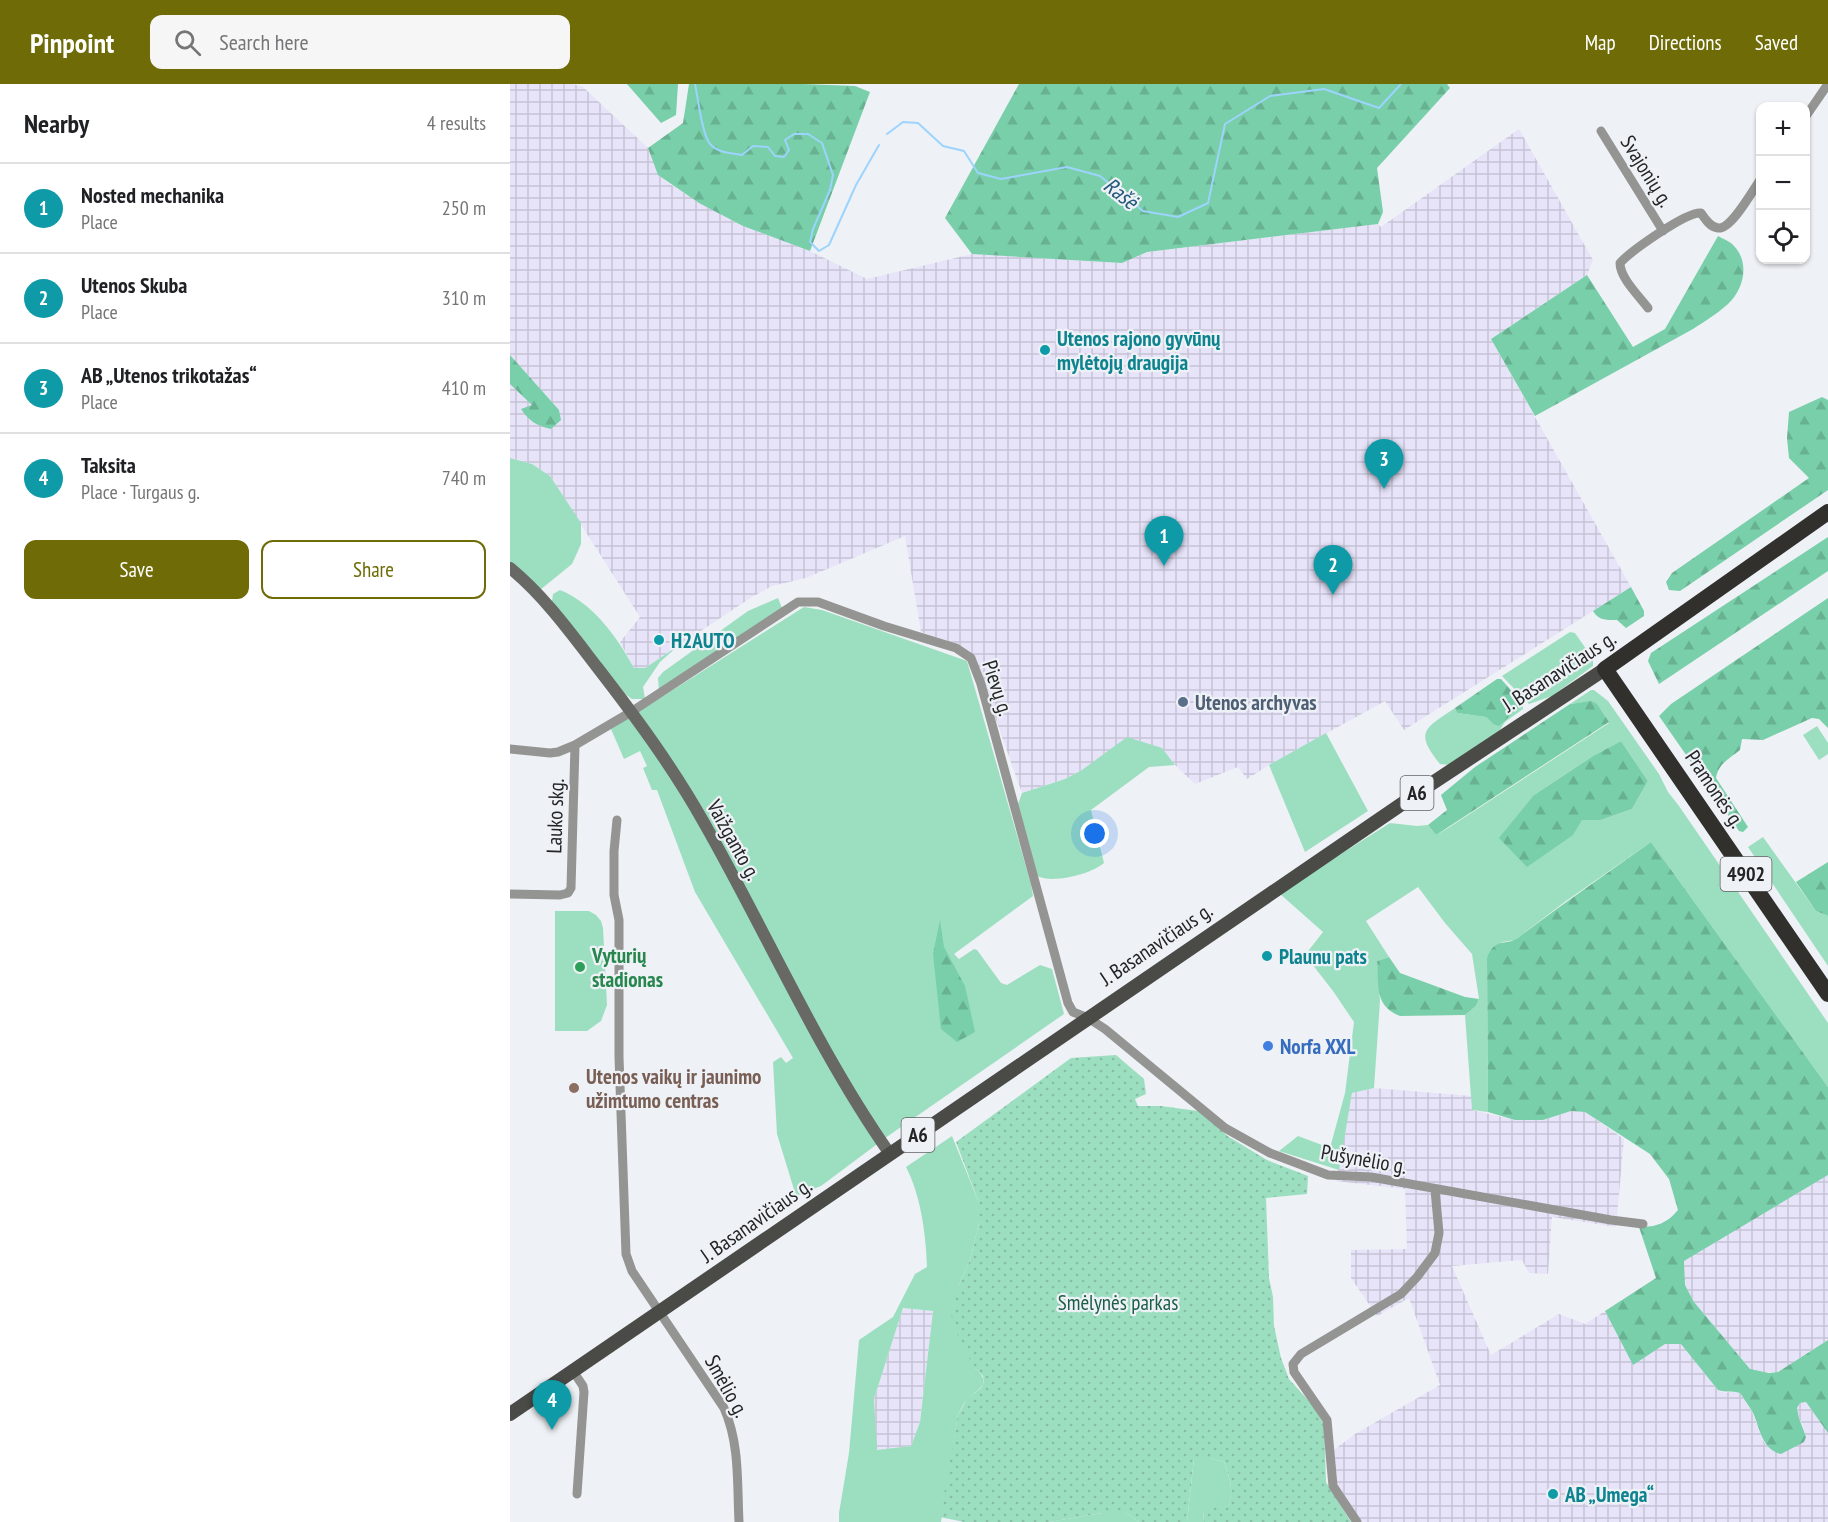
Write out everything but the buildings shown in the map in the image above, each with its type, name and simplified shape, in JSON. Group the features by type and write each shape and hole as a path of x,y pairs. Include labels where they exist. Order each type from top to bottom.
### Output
{"highway":[{"name":"J. Basanavičiaus g.","path":"1605,669 1828,512"},
{"name":"Pramonės g.","path":"1605,669 1828,994"}],"main road":[{"name":"Vaižganto g.","path":"510,568 556,614 669,766 703,820 833,1062 890,1154"},
{"name":"J. Basanavičiaus g.","path":"510,1414 1088,1017 1459,765 1605,669"}],"street":[{"path":"1810,110 1828,84"},
{"name":"Svajonių g.","path":"1601,130 1663,231"},
{"name":"Svajonių g.","path":"1648,308 1623,275 1620,263 1627,255 1694,212 1701,213 1711,226 1724,228 1731,222 1756,187"},
{"name":"Pievų g.","path":"631,712 798,602 818,602 884,626 956,648 971,658 981,684 1068,1003 1073,1012 1088,1017"},
{"path":"510,749 558,752 575,745 631,712"},
{"name":"Lauko skg.","path":"510,894 560,895 568,893 571,888 575,745"},
{"name":"Smėlio g.","path":"617,820 614,895 619,920 619,1057 626,1254 632,1271 724,1408 730,1421 736,1452 739,1522"},
{"name":"Pušynėlio g.","path":"1088,1017 1225,1128 1270,1153 1328,1175 1371,1177 1611,1221 1643,1224"},
{"path":"1357,1522 1333,1486 1327,1420 1294,1372 1293,1364 1301,1354 1401,1294 1417,1277 1435,1253 1438,1225 1435,1190"},
{"path":"573,1371 583,1386 584,1392 577,1494"}],"shaded area":[{"path":"510,84 573,84 583,87 648,148 658,174 668,183 743,226 810,251 867,279 972,254 1122,263 1147,252 1378,224 1381,227 1519,129 1593,260 1587,275 1491,339 1631,587 1404,730 1385,701 1247,779 1238,767 1195,784 1175,765 1162,748 1082,770 1065,779 1022,793 974,658 954,643 921,632 905,536 806,578 772,586 645,668 634,668 620,642 640,617 550,476 532,464 510,458"},
{"path":"1374,1088 1471,1096 1472,1110 1515,1120 1543,1120 1571,1111 1585,1112 1624,1139 1616,1227 1552,1217 1548,1274 1529,1273 1522,1260 1452,1266 1491,1355 1559,1314 1585,1324 1605,1311 1633,1364 1665,1343 1681,1343 1718,1390 1725,1393 1733,1391 1740,1393 1752,1412 1765,1444 1804,1428 1797,1408 1800,1403 1806,1402 1828,1433 1828,1522 1353,1522 1329,1483 1327,1455 1355,1434 1440,1385 1409,1298 1377,1316 1351,1278 1351,1250 1407,1249 1405,1189 1336,1181 1352,1093"},
{"path":"1828,1175 1828,1340 1778,1372 1758,1372 1750,1369 1694,1302 1685,1285 1684,1260"},
{"path":"903,1308 933,1311 920,1422 911,1446 876,1451 874,1399"}],"green space":[{"path":"627,84 678,84 676,115 661,123"},
{"path":"689,84 855,86 870,92 810,251 743,226 699,203 658,175 648,148 683,123"},
{"path":"1019,84 1447,84 1450,88 1377,168 1383,212 1378,224 1147,252 1122,263 972,254 945,218"},
{"path":"1718,236 1734,246 1742,260 1741,284 1728,304 1693,329 1535,416 1491,339 1587,275 1633,347 1665,329"},
{"path":"510,355 559,410 561,420 551,429 534,422 521,409 532,405 510,384"},
{"path":"1822,397 1828,400 1828,490 1680,591 1669,590 1666,582 1672,573 1809,478 1789,458 1787,438 1789,412"},
{"path":"510,458 532,464 550,476 581,523 581,544 572,564 540,590 510,563"},
{"path":"1828,537 1828,571 1659,684 1648,661 1651,653"},
{"path":"1631,587 1644,611 1644,616 1626,628 1617,620 1607,620 1595,614 1593,611"},
{"path":"560,590 584,604 594,613 612,633 634,668 645,668 678,646 660,662 643,687 645,699 632,699 625,694 552,601 553,594"},
{"path":"778,598 782,608 659,691 658,678 663,672 748,611"},
{"path":"1828,598 1828,728 1819,719 1812,718 1763,740 1742,739 1740,750 1722,765 1716,778 1748,827 1743,832 1739,831 1659,716 1671,704"},
{"path":"804,607 822,610 967,661 1033,896 954,954 959,959 974,949 977,950 1001,983 1007,985 1040,965 1052,969 1064,1014 888,1136 821,1186 796,1196 777,1134 773,1062 781,1057 786,1063 793,1058 695,892 657,790 652,790 643,768 647,766 640,751 624,759 611,729"},
{"path":"1570,632 1575,633 1593,659 1593,666 1552,696 1529,704 1502,676"},
{"path":"1497,679 1501,679 1523,704 1499,726 1486,717 1457,713 1455,708"},
{"path":"1591,690 1608,701 1828,1023 1828,1087 1651,842 1566,901 1515,940 1502,942 1487,958 1488,1112 1472,1110 1465,1015 1476,1006 1479,999 1472,954 1418,887 1366,921 1389,957 1377,961 1380,1001 1374,1088 1352,1093 1339,1170 1279,1151 1298,1136 1330,1148 1345,1093 1354,1022 1305,955 1323,932 1279,893 1390,823 1428,825 1436,835 1609,723 1594,704 1570,704","holes":["1621,741 1648,781 1632,809 1601,820 1582,820 1534,795 1593,756"]},
{"path":"1591,701 1597,704 1609,722 1436,835 1428,825 1447,810 1441,795 1475,767 1570,704"},
{"path":"1523,704 1523,709 1505,722 1498,733 1449,765 1440,764 1427,744 1426,731 1455,708 1457,713 1486,717 1493,724"},
{"path":"1817,726 1828,743 1828,754 1819,760 1803,735"},
{"path":"1326,733 1368,811 1305,852 1269,765"},
{"path":"1127,737 1162,748 1175,765 1149,767 1091,810 1104,863 1072,877 1053,879 1037,876 1018,804 1022,793 1065,779 1082,770"},
{"path":"1621,741 1648,781 1632,809 1601,820 1582,820 1573,835 1527,867 1499,838 1534,795 1593,756"},
{"path":"1763,837 1816,911 1828,916 1828,966 1748,847"},
{"path":"1651,842 1828,1087 1828,1175 1684,1261 1685,1285 1694,1302 1750,1369 1769,1373 1778,1372 1828,1340 1828,1433 1806,1402 1800,1403 1797,1408 1806,1437 1804,1442 1781,1454 1775,1452 1766,1443 1753,1413 1740,1393 1718,1390 1681,1344 1665,1344 1633,1365 1605,1311 1656,1278 1639,1227 1661,1223 1678,1210 1669,1179 1650,1154 1585,1112 1571,1111 1543,1120 1515,1120 1488,1112 1487,958 1490,951 1497,944 1515,940"},
{"path":"1828,862 1828,916 1816,911 1796,882"},
{"name":"Vyturių stadionas","path":"555,911 589,911 601,921 603,928 607,1005 601,1021 587,1031 555,1031"},
{"path":"940,920 944,947 965,986 975,1032 957,1042 941,1029 933,954"},
{"path":"1389,957 1400,973 1465,997 1479,999 1476,1006 1465,1015 1400,1016 1392,1012 1382,1001 1377,961"},
{"name":"Smėlynės parkas","path":"1116,1055 1144,1079 1146,1094 1135,1099 1138,1106 1161,1106 1198,1111 1229,1137 1267,1160 1308,1176 1307,1194 1266,1198 1269,1278 1273,1297 1274,1326 1281,1358 1289,1379 1315,1408 1324,1425 1326,1482 1351,1522 1204,1522 1203,1511 1208,1507 1228,1506 1231,1495 1224,1462 1210,1458 1194,1458 1187,1522 1139,1522 1126,1513 1102,1513 1049,1522 964,1522 940,1517 958,1415 967,1399 981,1388 984,1382 983,1376 966,1353 954,1327 951,1314 957,1289 970,1260 979,1223 979,1203 956,1142 1071,1058"},
{"path":"952,1136 979,1203 979,1223 970,1260 957,1289 975,1368 984,1381 958,1415 941,1522 839,1522 849,1453 859,1340 893,1317 915,1274 927,1267 922,1216 906,1167","holes":["903,1308 933,1311 920,1422 911,1446 877,1450 874,1399"]},
{"path":"1194,1458 1210,1458 1224,1462 1230,1484 1231,1495 1228,1506 1203,1511 1204,1522 1187,1522"},
{"path":"1102,1513 1126,1513 1139,1522 1049,1522"}],"waterway":[{"name":"Rašė","path":"695,84 707,139 717,149 742,155 753,146 768,147 775,156 784,157 789,150 785,140 794,134 808,134 822,143 833,175 830,190 813,229 810,242 819,251 829,245 856,185 879,145"},
{"name":"Rašė","path":"887,134 903,122 918,123 943,146 964,151 978,173 1001,179 1067,167 1100,176 1143,211 1178,217 1208,203 1225,124 1270,96 1324,89 1379,108 1401,84"}],"place":[{"name":"Utenos rajono gyvūnų mylėtojų draugija","path":"1045,350"},
{"name":"AB „Utenos trikotažas“","path":"1384,489"},
{"name":"Nosted mechanika","path":"1164,566"},
{"name":"Utenos Skuba","path":"1333,595"},
{"name":"H2AUTO","path":"659,640"},
{"name":"Utenos archyvas","path":"1183,702"},
{"name":"Plaunu pats","path":"1267,956"},
{"name":"Vyturių stadionas","path":"580,967"},
{"name":"Norfa XXL","path":"1268,1046"},
{"name":"Utenos vaikų ir jaunimo užimtumo centras","path":"574,1088"},
{"name":"Taksita","path":"552,1430"},
{"name":"AB „Umega“","path":"1553,1494"}]}
